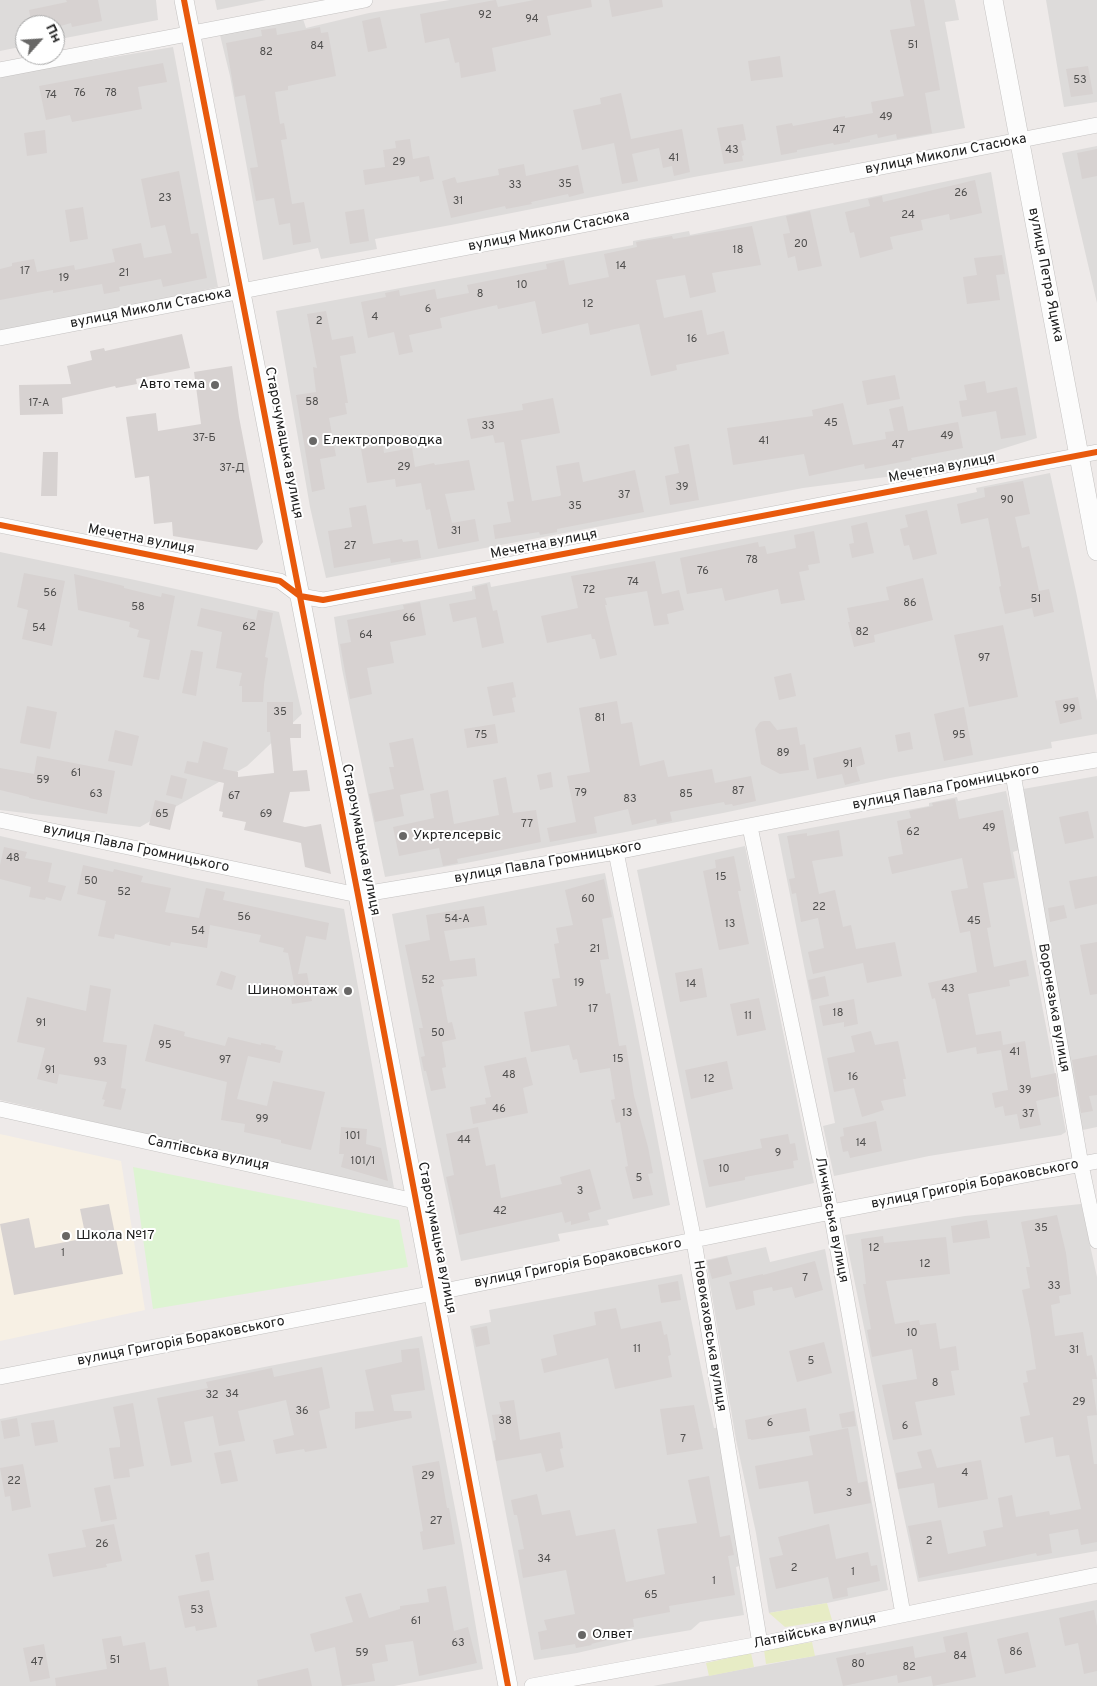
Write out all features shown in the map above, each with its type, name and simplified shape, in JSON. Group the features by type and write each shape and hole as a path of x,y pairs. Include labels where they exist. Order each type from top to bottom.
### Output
{"street":[{"name":"Старочумацька вулиця","path":"184,0 358,895 508,1686"},
{"path":"0,70 365,0"},
{"name":"вулиця Петра Яцика","path":"993,0 1019,140 1088,453 1097,550"},
{"name":"вулиця Миколи Стасюка","path":"0,338 1097,125"},
{"name":"Мечетна вулиця","path":"0,525 280,581 300,596 323,600 1088,453"},
{"name":"вулиця Павла Громницького","path":"0,820 358,895 616,852 1013,774 1097,760"},
{"name":"Воронезька вулиця","path":"1013,774 1081,1165 1097,1241"},
{"name":"Личківська вулиця","path":"750,827 830,1212 903,1614"},
{"name":"Новокаховська вулиця","path":"616,852 694,1241 760,1644"},
{"name":"Салтівська вулиця","path":"0,1109 415,1201"},
{"name":"вулиця Григорія Бораковського","path":"0,1377 434,1293 830,1212 1097,1161"},
{"name":"Латвійська вулиця","path":"532,1686 760,1644 1097,1575"}],"shaded area":[{"path":"0,0 156,0 158,20 65,38 65,15 15,15 15,48 0,51"},
{"path":"215,0 266,0 217,10"},
{"path":"450,0 955,0 959,20 945,22 965,128 694,177 375,239 377,249 321,259 318,248 263,260 230,76 220,35 303,19 306,28 369,13"},
{"path":"1046,0 1097,0 1097,102 1064,107"},
{"path":"173,47 218,287 0,333 0,76"},
{"path":"1097,146 1097,303 1062,153"},
{"path":"991,172 1037,438 931,471 803,488 326,578 310,507 276,311 633,245 633,241 689,231 690,235"},
{"path":"1050,473 1077,596 1097,701 1097,734 1051,742 1052,748 890,778 466,863 385,877 342,669 334,617 472,591 472,586 490,582 491,587 801,528 977,492 976,488"},
{"path":"0,552 279,612 302,714 247,766 140,827 0,810"},
{"path":"1097,776 1097,1127 1078,1131 1023,789"},
{"path":"1006,791 1019,850 1013,852 1066,1132 1061,1135 929,1156 834,1176 823,1126 835,1123 778,834 929,806 929,803 957,797 958,801"},
{"path":"0,836 192,879 344,909 394,1188 308,1172 0,1100"},
{"path":"745,846 814,1183 706,1208 637,870"},
{"path":"605,873 670,1205 607,1220 609,1225 558,1234 560,1241 461,1261 422,1074 392,914"},
{"name":"Школа №17","path":"0,1134 121,1161 145,1310 0,1341"},
{"path":"1081,1204 1097,1277 1097,1551 918,1582 845,1235 965,1216"},
{"path":"766,1247 770,1262 825,1249 888,1590 769,1613 756,1533 736,1440 706,1260"},
{"path":"682,1274 714,1428 720,1428 743,1565 736,1567 744,1615 700,1622 691,1630 534,1660 470,1326 491,1322 489,1310"},
{"path":"422,1336 462,1545 483,1669 394,1686 0,1686 0,1419"},
{"path":"1097,1600 1097,1686 653,1686 883,1643"}],"green space":[{"path":"133,1167 399,1220 408,1267 153,1309"},
{"path":"827,1603 832,1620 785,1627 769,1613"},
{"path":"812,1642 815,1656 766,1664 764,1650"},
{"path":"751,1653 754,1667 709,1676 706,1663"}],"building":[{"path":"66,0 98,0 102,21 72,27 71,23 65,25 65,15 30,15 29,10 67,2"},
{"path":"496,0 498,7 534,0 591,0 592,7 547,16 551,35 492,48 496,71 461,78 459,62 455,63 449,38 425,43 420,14"},
{"path":"609,0 662,0 663,7 612,17"},
{"path":"910,0 924,0 940,90 925,93 932,133 897,139 896,134 878,138 877,134 850,140 850,142 834,145 833,143 781,155 776,126 792,123 793,126 845,116 845,118 873,113 871,102 904,96 890,30 915,26"},
{"path":"380,17 387,48 368,52 362,21"},
{"path":"320,27 321,33 328,32 336,76 288,86 288,90 275,92 280,124 284,123 287,139 281,140 292,204 304,202 311,242 293,245 290,223 279,225 274,198 256,201 250,168 258,167 245,95 235,97 226,43 262,36 261,30 276,28 277,35"},
{"path":"780,56 783,77 751,81 748,61"},
{"path":"163,63 167,82 138,87 142,109 72,122 70,115 46,120 39,86"},
{"path":"1088,66 1093,94 1071,97 1066,69"},
{"path":"621,93 631,139 682,129 690,172 674,176 672,166 663,168 659,148 632,154 638,181 622,184 614,143 582,150 573,110 601,104 600,98"},
{"path":"743,124 746,140 741,141 744,155 742,156 743,161 724,164 717,128"},
{"path":"45,130 47,153 27,156 24,133"},
{"path":"410,139 413,159 429,156 434,179 420,182 419,176 365,185 363,170 385,167 383,150 396,148 395,141"},
{"path":"1097,149 1097,176 1082,179 1077,153"},
{"path":"524,164 526,176 578,165 584,193 569,197 568,194 531,202 532,204 506,209 505,206 451,218 442,181 455,177 457,183 499,175 498,169"},
{"path":"179,171 191,234 198,233 207,278 163,287 161,279 119,287 120,291 104,294 102,284 53,293 53,290 0,300 0,269 12,266 12,263 34,259 37,272 74,265 75,270 115,262 112,249 141,243 144,258 172,253 165,225 151,228 141,179"},
{"path":"975,180 982,213 950,220 949,214 921,220 923,230 890,237 893,249 860,258 854,232 850,233 845,212 870,206 868,199 882,196 883,202"},
{"path":"83,207 88,239 70,242 65,210"},
{"path":"364,209 369,241 350,244 345,212"},
{"path":"810,211 822,266 798,271 795,256 788,258 783,234 790,233 786,216"},
{"path":"752,226 761,265 712,273 716,292 690,298 685,275 656,280 664,318 702,310 707,335 724,331 729,354 676,365 677,370 651,376 639,324 590,335 588,323 542,334 535,301 498,309 497,305 440,318 442,328 409,335 413,352 399,355 394,332 368,338 361,302 386,297 385,293 399,290 400,296 435,289 437,299 469,293 467,285 547,269 546,264 564,260 569,285 609,277 604,254 637,247 636,242 672,236 673,239"},
{"path":"1002,255 1005,274 996,275 1000,300 967,304 963,277 977,275 974,258"},
{"path":"326,311 332,340 353,336 356,353 340,356 348,403 345,403 347,414 329,418 336,456 320,459 325,489 312,492 296,395 316,392 313,367 317,368 307,314"},
{"path":"182,334 190,368 136,379 137,384 116,388 115,386 62,398 63,414 20,415 19,385 71,384 67,366 92,360 90,351 104,348 105,351"},
{"path":"232,366 239,417 263,542 257,550 173,536 172,522 154,524 149,476 135,478 126,417 156,413 158,431 201,424 194,372"},
{"path":"895,375 900,399 867,405 862,381"},
{"path":"985,381 987,393 1017,387 1026,435 1001,439 996,411 962,417 959,401 967,400 964,385"},
{"path":"553,398 560,433 521,440 532,501 560,496 556,466 579,462 583,482 635,470 644,512 557,529 557,532 540,535 539,532 495,539 493,525 511,522 507,502 514,501 504,442 495,443 493,435 471,439 467,419 523,410 522,404"},
{"path":"843,403 853,445 886,439 885,432 894,431 889,409 903,406 908,431 958,422 963,448 865,469 864,464 809,476 804,454 733,465 727,428 813,416 812,410"},
{"path":"689,444 699,500 670,505 665,476 679,473 674,447"},
{"path":"383,445 384,453 412,448 415,467 434,463 435,465 469,460 475,490 445,494 452,523 475,519 479,541 438,549 430,509 426,510 421,483 396,487 395,479 367,483 361,449"},
{"path":"43,452 58,452 57,496 41,496"},
{"path":"1023,481 1030,514 1015,517 1022,548 1029,546 1039,591 1049,589 1054,612 1034,617 1032,608 1005,614 988,518 961,524 957,504 985,497 984,488"},
{"path":"366,505 373,544 402,539 403,542 418,540 421,558 391,563 390,558 334,568 328,531 352,527 349,508"},
{"path":"927,510 937,554 913,560 909,545 904,546 900,529 908,527 905,515"},
{"path":"867,522 874,553 852,558 849,544 854,543 851,526"},
{"path":"814,531 820,563 808,565 809,570 799,572 805,600 781,604 778,589 725,601 722,588 687,594 680,558 758,542 759,547 765,546 767,554 796,548 794,535"},
{"path":"655,561 662,594 679,590 684,610 667,614 669,624 654,626 647,591 605,598 617,655 600,659 595,639 592,639 591,634 547,643 541,616 578,608 571,576"},
{"path":"24,573 65,581 52,646 22,639 28,610 17,607"},
{"path":"74,574 161,597 162,593 175,596 159,680 143,677 150,640 137,637 139,630 129,627 130,622 78,610"},
{"path":"923,578 933,620 874,635 875,642 854,647 847,608 889,600 886,587"},
{"path":"487,584 493,611 497,610 504,643 482,648 476,617 453,622 449,604 476,599 474,587"},
{"path":"420,602 426,635 390,642 394,663 367,668 372,694 350,699 340,644 351,642 347,620 404,609 403,605"},
{"path":"201,608 256,620 258,610 273,613 265,657 268,658 263,702 242,702 242,686 239,686 242,673 216,668 222,632 197,626"},
{"path":"1003,625 1018,697 969,707 954,635"},
{"path":"191,650 203,652 196,696 182,693"},
{"path":"791,673 796,696 779,700 774,677"},
{"path":"513,682 516,697 512,698 515,712 493,716 487,687"},
{"path":"1078,697 1082,719 1060,724 1055,701"},
{"path":"617,701 621,724 632,722 640,766 664,760 668,777 712,769 715,783 751,776 756,801 733,806 732,804 725,805 724,802 670,812 672,821 657,824 656,819 632,825 628,809 594,817 597,833 550,842 547,828 576,822 567,776 590,772 579,708"},
{"path":"267,702 293,702 293,724 301,724 301,738 290,738 293,771 307,770 310,791 290,792 283,822 305,827 321,824 331,874 305,867 301,843 244,830 246,822 222,817 223,812 219,811 224,783 184,773 187,761 198,763 203,741 228,748 223,769 238,772 238,777 274,773 270,732 267,732"},
{"path":"27,706 57,712 50,749 20,743"},
{"path":"964,707 973,755 944,761 934,714"},
{"path":"770,721 777,730 797,727 800,745 805,744 809,770 780,774 761,764 755,729 760,722"},
{"path":"495,724 498,743 467,748 464,729"},
{"path":"115,730 139,736 132,766 108,761"},
{"path":"910,732 913,749 898,752 895,735"},
{"path":"413,738 424,790 400,795 404,816 375,822 369,794 394,789 389,767 394,767 389,743"},
{"path":"861,747 865,764 856,767 860,781 845,785 842,774 817,779 813,758"},
{"path":"37,756 115,771 107,814 0,790 0,768 34,774"},
{"path":"551,772 553,787 540,790 537,775"},
{"path":"171,775 187,779 182,799 166,795"},
{"path":"506,777 513,813 536,810 541,842 457,859 458,863 443,866 439,848 399,856 393,827 434,818 430,794 448,790 454,824 499,815 493,780"},
{"path":"955,799 959,819 1003,810 1015,878 983,883 991,927 987,928 994,967 1026,960 1029,976 1009,980 1010,986 968,994 976,1035 1001,1031 1003,1045 1025,1041 1031,1078 1056,1073 1059,1096 1036,1101 1041,1125 1020,1129 1017,1114 1005,1116 1003,1106 995,1108 992,1093 1008,1090 1001,1050 977,1054 976,1047 947,1053 935,998 932,999 928,983 977,972 970,931 960,933 951,891 968,888 962,858 892,874 888,857 903,854 897,821 911,818 909,811 933,806 932,803"},
{"path":"155,800 176,805 170,830 149,825"},
{"path":"1088,811 1094,838 1065,844 1059,817"},
{"path":"839,830 843,856 812,861 819,894 835,890 843,927 851,925 856,949 895,942 902,976 867,983 863,963 813,974 808,952 824,948 818,918 801,922 796,893 792,894 789,879 795,878 787,836 807,833 807,836"},
{"path":"4,847 27,852 25,858 52,863 48,882 66,886 61,901 46,897 45,900 29,897 31,887 0,879 0,865"},
{"path":"734,856 741,891 738,891 749,944 719,950 703,871 716,868 715,860"},
{"path":"83,865 113,872 114,869 143,876 141,882 171,888 165,912 199,918 206,888 225,892 223,900 329,923 326,940 306,936 298,974 307,973 312,1001 292,1004 290,989 295,988 288,953 283,952 284,948 259,942 261,935 210,925 207,948 171,942 170,946 115,934 114,939 98,936 106,901 77,894"},
{"path":"1097,876 1097,904 1075,909 1069,881"},
{"path":"604,879 612,917 602,919 609,959 600,960 606,994 610,993 619,1046 626,1045 634,1096 653,1173 648,1174 653,1195 633,1199 625,1167 628,1166 620,1122 616,1123 611,1100 615,1099 610,1068 580,1073 577,1059 573,1060 569,1045 531,1052 524,1012 557,1006 552,979 560,978 554,944 559,943 556,928 573,925 565,890"},
{"path":"1064,905 1067,918 1050,922 1048,908"},
{"path":"484,906 487,925 444,931 450,961 475,958 477,976 442,980 444,986 441,987 448,1023 452,1022 456,1039 442,1042 446,1067 442,1068 446,1088 431,1091 421,1057 425,1056 419,1028 423,1028 405,945 430,940 426,915"},
{"path":"1097,942 1097,994 1090,995 1080,945"},
{"path":"702,968 707,997 680,1002 675,973"},
{"path":"221,971 236,976 232,990 216,985"},
{"path":"825,976 829,996 812,1000 808,980"},
{"path":"90,985 111,989 103,1042 127,1045 121,1088 126,1089 121,1110 103,1106 105,1100 102,1099 107,1082 59,1074 57,1084 37,1079 45,1048 17,1042 27,997 86,1011"},
{"path":"759,998 766,1030 737,1036 730,1004"},
{"path":"854,999 858,1024 844,1027 844,1022 823,1026 819,1006"},
{"path":"154,1024 185,1032 184,1036 225,1046 228,1037 261,1045 261,1043 276,1046 275,1049 283,1051 280,1063 248,1056 237,1099 267,1106 273,1081 325,1092 311,1150 281,1143 281,1140 244,1132 245,1124 221,1120 227,1082 145,1061"},
{"path":"871,1031 875,1045 898,1041 906,1079 903,1079 906,1096 881,1101 884,1110 862,1117 854,1088 834,1092 827,1058 855,1052 851,1036"},
{"path":"1097,1055 1097,1095 1089,1096 1093,1111 1081,1113 1072,1060"},
{"path":"526,1057 533,1085 523,1088 528,1113 473,1124 470,1107 486,1104 485,1098 491,1097 484,1066"},
{"path":"727,1061 733,1089 691,1099 685,1070"},
{"path":"876,1121 882,1151 850,1158 848,1151 843,1152 840,1137 844,1136 843,1128"},
{"path":"341,1127 367,1129 366,1144 381,1148 388,1181 341,1167 344,1154 339,1154"},
{"path":"478,1127 486,1166 495,1164 501,1198 562,1184 560,1177 590,1169 601,1209 588,1213 590,1220 571,1225 571,1221 565,1223 562,1212 459,1235 446,1177 454,1175 446,1134"},
{"path":"788,1134 790,1144 795,1143 798,1160 793,1161 794,1168 745,1177 745,1180 709,1187 703,1160 762,1148 760,1139"},
{"path":"109,1204 123,1274 14,1295 0,1224 29,1218 35,1248 86,1238 80,1209"},
{"path":"1057,1215 1066,1253 1071,1294 1059,1296 1060,1303 1051,1305 1055,1336 1083,1332 1087,1356 1092,1355 1097,1379 1092,1379 1097,1415 1087,1416 1094,1464 1097,1464 1097,1542 1081,1545 1078,1529 1049,1534 1052,1553 1037,1556 1036,1553 919,1578 908,1526 941,1520 948,1554 986,1546 983,1531 1003,1527 998,1498 1012,1495 1016,1517 1049,1511 1050,1515 1081,1509 1069,1455 1056,1457 1053,1437 1025,1443 1020,1417 1030,1415 1023,1383 1028,1382 1026,1371 1036,1369 1022,1290 1030,1288 1026,1267 1030,1267 1021,1222"},
{"path":"987,1220 990,1238 953,1243 951,1226"},
{"path":"883,1236 884,1243 946,1237 950,1274 886,1281 895,1324 919,1320 920,1325 936,1323 940,1349 956,1346 959,1370 951,1371 955,1395 915,1402 922,1435 893,1440 882,1385 917,1379 912,1349 872,1357 867,1330 871,1329 863,1284 866,1284 861,1239"},
{"path":"727,1256 732,1274 712,1279 707,1261"},
{"path":"815,1261 823,1290 795,1298 792,1287 773,1291 772,1287 753,1291 755,1305 736,1310 729,1282"},
{"path":"678,1281 681,1300 661,1303 658,1285"},
{"path":"616,1308 621,1329 661,1321 664,1335 667,1334 671,1355 668,1356 672,1377 615,1389 608,1358 544,1373 541,1359 557,1355 553,1335 596,1325 594,1312"},
{"path":"487,1326 490,1344 476,1347 472,1329"},
{"path":"824,1342 832,1373 797,1382 789,1351"},
{"path":"419,1348 425,1390 391,1395 394,1411 411,1411 412,1418 355,1429 355,1412 374,1411 365,1370 402,1362 401,1350"},
{"path":"322,1367 330,1408 319,1411 327,1448 305,1452 304,1449 276,1454 273,1440 294,1435 286,1400 238,1411 245,1441 219,1446 213,1416 184,1422 192,1462 171,1466 157,1398 208,1388 206,1382 272,1368 274,1377"},
{"path":"514,1400 520,1440 560,1432 563,1448 560,1449 564,1467 546,1472 541,1453 496,1461 493,1441 496,1440 492,1415 502,1414 499,1402"},
{"path":"133,1403 144,1466 129,1469 130,1477 114,1479 109,1448 120,1447 120,1441 113,1407"},
{"path":"694,1405 703,1449 667,1455 660,1409"},
{"path":"806,1408 810,1431 748,1439 745,1420"},
{"path":"854,1411 856,1426 842,1428 839,1414"},
{"path":"17,1418 20,1436 4,1439 1,1421"},
{"path":"54,1420 58,1442 35,1446 31,1423"},
{"path":"848,1428 858,1483 867,1481 871,1503 814,1514 808,1481 759,1489 755,1466 813,1455 809,1436"},
{"path":"931,1449 937,1468 981,1460 988,1499 938,1508 934,1483 898,1489 896,1473 922,1468 917,1452"},
{"path":"231,1450 238,1481 221,1484 214,1453"},
{"path":"439,1461 455,1544 423,1550 420,1532 423,1531 412,1466"},
{"path":"23,1464 31,1507 12,1511 10,1496 5,1497 0,1468"},
{"path":"709,1476 720,1537 730,1535 734,1555 728,1556 735,1595 669,1606 670,1612 633,1619 634,1627 610,1632 611,1639 592,1645 576,1648 575,1644 541,1650 538,1632 547,1630 544,1620 575,1614 566,1570 523,1578 518,1550 524,1549 517,1515 514,1515 511,1500 537,1494 542,1515 570,1510 576,1536 615,1529 626,1582 665,1574 657,1529 697,1523 688,1480"},
{"path":"110,1485 117,1519 101,1522 94,1488"},
{"path":"114,1524 122,1561 106,1564 107,1567 53,1577 48,1554 86,1547 82,1530"},
{"path":"829,1524 836,1559 868,1552 871,1566 877,1565 880,1581 847,1588 848,1596 833,1599 828,1577 776,1589 769,1558 783,1555 778,1537"},
{"path":"209,1552 214,1580 201,1582 195,1555"},
{"path":"446,1586 454,1631 468,1627 477,1663 419,1676 413,1641 385,1645 388,1661 372,1664 375,1681 342,1686 335,1647 315,1652 310,1634 353,1622 345,1597 361,1593 369,1618 400,1609 400,1606 429,1602 427,1589"},
{"path":"209,1590 217,1627 196,1631 195,1626 185,1628 178,1596"},
{"path":"1094,1610 1097,1626 1097,1671 1084,1674 1078,1643 1065,1646 1059,1618"},
{"path":"967,1632 976,1677 933,1686 931,1676 898,1683 897,1675 843,1686 836,1658 866,1652 866,1655 913,1646 915,1658 946,1652 943,1637"},
{"path":"1028,1632 1036,1667 1005,1674 997,1639"},
{"path":"121,1636 123,1646 145,1642 150,1670 166,1667 169,1686 56,1686 55,1678 107,1669 102,1639"},
{"path":"44,1644 50,1678 30,1682 23,1648"},
{"path":"308,1668 312,1686 258,1686 257,1680"}],"cycle path":[{"path":"184,0 358,895 508,1686"},
{"path":"0,525 280,581 300,596 323,600 1097,452"}],"place":[{"name":"Авто тема","path":"215,385"},
{"name":"Електропроводка","path":"313,441"},
{"name":"Укртелсервіс","path":"403,836"},
{"name":"Шиномонтаж","path":"348,991"},
{"name":"Школа №17","path":"66,1236"},
{"name":"Олвет","path":"582,1635"}]}
